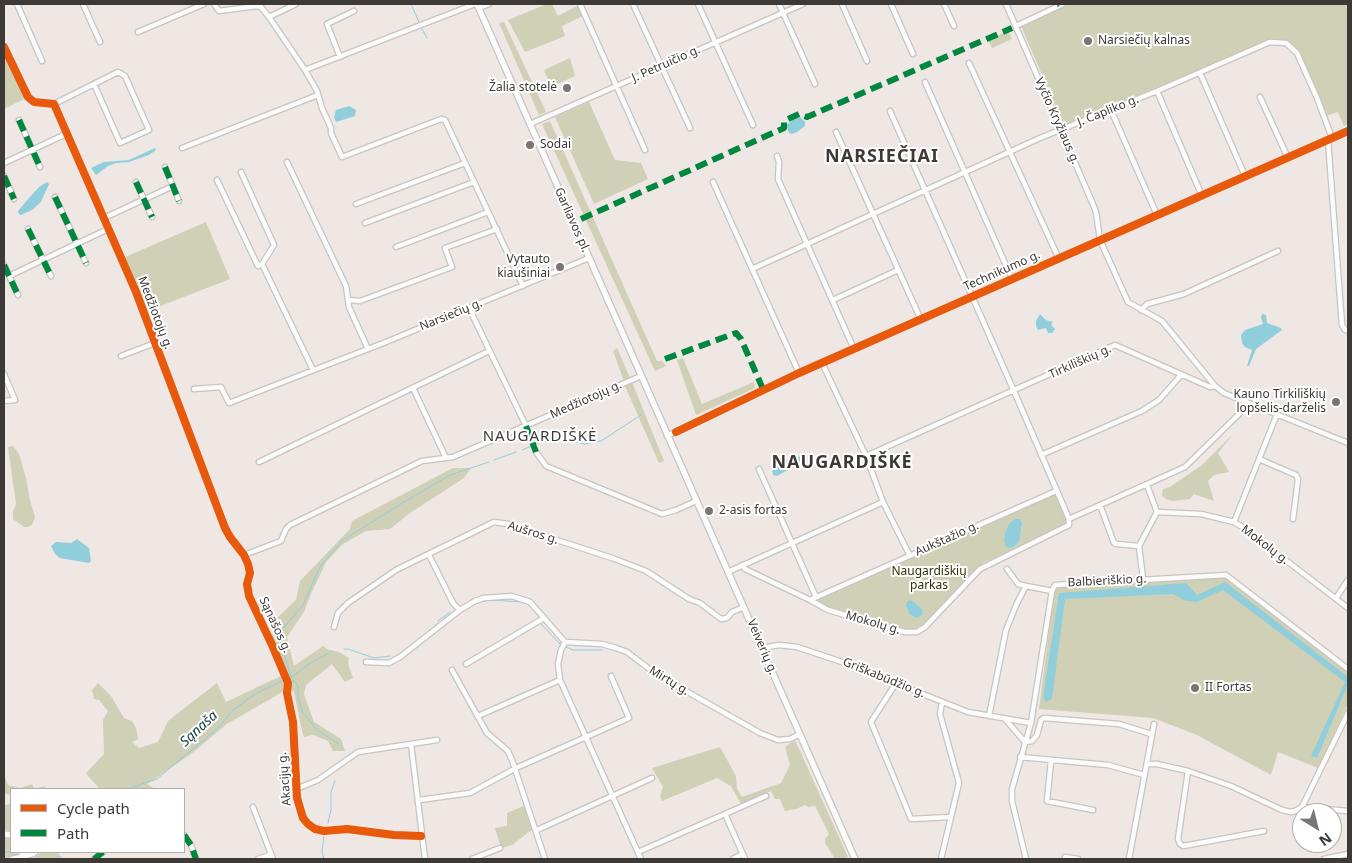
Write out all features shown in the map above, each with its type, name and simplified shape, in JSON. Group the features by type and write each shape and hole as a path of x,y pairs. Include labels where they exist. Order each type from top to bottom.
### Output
{"main road":[{"name":"Garliavos pl.","path":"477,5 668,436"},
{"name":"Veiverių g.","path":"668,436 855,859"}],"street":[{"path":"17,4 42,61"},
{"path":"83,4 100,42"},
{"path":"138,32 204,4"},
{"path":"214,4 219,11 261,7 305,70 318,95 331,133 342,157 442,119 445,120 523,286"},
{"path":"269,17 296,4"},
{"path":"305,70 477,5 489,4"},
{"path":"580,4 645,150"},
{"path":"633,4 690,128"},
{"path":"698,4 753,125"},
{"path":"779,4 815,84"},
{"name":"J. Petruičio g.","path":"530,124 803,4"},
{"path":"842,4 866,61"},
{"path":"891,4 914,54"},
{"path":"944,4 954,26"},
{"name":"Vyčio Kryžiaus g.","path":"1006,4 1092,202 1096,212 1100,240 1126,299 1131,305 1162,321 1216,386"},
{"path":"1016,26 1061,4"},
{"path":"340,57 327,24 354,11"},
{"name":"J. Čapliko g.","path":"752,269 1010,152 1270,42 1277,41 1286,44 1297,53 1320,105 1330,139 1342,325 1345,330 1348,330"},
{"path":"4,47 28,97 34,102 54,104 94,84 118,72 122,73 149,130 120,142 94,84"},
{"path":"969,63 1059,259"},
{"path":"1200,73 1246,176"},
{"path":"926,82 1012,279"},
{"path":"1157,91 1202,196"},
{"path":"182,148 318,95"},
{"path":"1260,97 1288,158"},
{"name":"Medžiotojų g.","path":"54,104 136,292 226,528 230,537 244,555 281,541 284,538 286,529 290,525 422,461 453,458 641,376"},
{"path":"1111,110 1157,215"},
{"path":"890,111 973,296 1069,519 1185,467 1239,414 1247,402"},
{"path":"19,120 40,166"},
{"name":"Technikumo g.","path":"668,436 799,373 1348,131"},
{"path":"836,132 921,320"},
{"path":"4,163 66,134"},
{"path":"777,156 779,162 778,179 854,349"},
{"path":"286,162 346,286 349,307 368,349"},
{"path":"356,204 465,163"},
{"path":"165,167 179,200"},
{"path":"241,172 274,244 262,264"},
{"path":"4,176 14,199"},
{"path":"217,180 258,266 262,264"},
{"path":"136,182 152,217"},
{"path":"365,223 474,182"},
{"path":"713,182 799,373"},
{"path":"104,218 173,186"},
{"path":"55,198 86,263"},
{"path":"396,247 488,212"},
{"path":"28,229 51,276"},
{"path":"9,276 108,229"},
{"path":"348,300 360,301 452,267 445,248 496,230"},
{"path":"1141,310 1147,304 1184,294 1278,252"},
{"name":"Narsiečių g.","path":"194,389 221,387 229,404 589,258"},
{"path":"262,264 313,370"},
{"path":"4,265 18,294"},
{"path":"832,300 898,270"},
{"path":"469,308 526,426"},
{"path":"122,356 155,343"},
{"name":"Tirkiliškių g.","path":"866,456 1115,346 1210,387 1216,386 1224,393 1348,443"},
{"path":"259,462 489,351"},
{"path":"822,363 866,456 883,502 910,556"},
{"path":"4,374 16,400 4,401"},
{"path":"1041,454 1142,410 1159,400 1181,375"},
{"path":"413,388 446,458"},
{"path":"1234,522 1277,414"},
{"path":"536,452 546,466 662,514 696,501"},
{"path":"1259,459 1296,475 1298,479 1292,519"},
{"path":"759,469 816,597"},
{"path":"1143,579 1139,546 1157,512 1147,485"},
{"name":"Aukštažio g.","path":"810,600 1056,490"},
{"path":"728,572 883,502"},
{"path":"1100,505 1114,543 1139,546"},
{"name":"Mokolų g.","path":"1157,512 1201,514 1234,522 1348,608"},
{"name":"Mokolų g.","path":"742,566 828,610 904,632 917,632 925,627 980,569 1069,525 1069,519"},
{"name":"Aušros g.","path":"334,627 338,613 348,603 396,570 494,522 508,524 646,571 689,599 700,603 721,619 727,618 732,612 744,607"},
{"path":"428,554 453,603 460,610"},
{"name":"Sąnašos g.","path":"244,555 250,573 247,584 249,596 285,675"},
{"path":"1007,569 1018,584 1052,591"},
{"name":"Balbieriškio g.","path":"1026,859 1012,801 1012,789 1031,723 1052,591 1055,585 1226,575 1348,669"},
{"path":"1336,598 1348,580"},
{"path":"989,716 1006,630 1026,586"},
{"path":"366,662 389,663 397,659 460,610 484,598 512,596 530,602 566,642 561,650 558,664 560,680 641,859"},
{"path":"466,664 544,618"},
{"name":"Mirtų g.","path":"566,642 602,644 627,652 656,674 760,733 778,740 790,739 800,734"},
{"name":"Griškabūdžio g.","path":"762,648 779,645 797,647 846,663 968,712 1031,723"},
{"path":"452,670 486,733 508,750 516,768 545,859"},
{"name":"Akacijų g.","path":"285,675 294,722 296,789 299,809 308,824 315,829 324,831 347,829 394,836 421,836"},
{"path":"419,800 470,793 516,768 629,718 611,676"},
{"path":"478,716 560,680"},
{"path":"896,683 872,722 910,819 951,817"},
{"path":"941,859 959,783 940,714 942,702"},
{"path":"1304,803 1348,713"},
{"path":"1005,719 1025,742 1032,741 1037,735 1041,720 1044,718 1119,724 1151,734"},
{"path":"1129,859 1154,724"},
{"path":"296,789 318,780 358,752 437,740"},
{"path":"411,744 425,859"},
{"path":"1020,757 1108,765 1144,774"},
{"path":"1051,761 1047,801 1049,803 1093,810"},
{"path":"1147,764 1157,764 1188,771 1231,786 1282,810 1292,812"},
{"path":"1188,771 1178,839 1180,844 1183,846 1264,831"},
{"path":"537,830 652,778"},
{"path":"638,852 766,796"},
{"path":"253,807 271,857 258,859"},
{"path":"724,814 744,857 732,859"},
{"path":"185,836 191,845 196,859"},
{"path":"472,859 500,848"},
{"path":"1324,859 1348,854"},
{"path":"12,859 23,856"},
{"path":"1065,857 1078,859"}],"green space":[{"path":"547,4 552,4 558,16 579,5 583,16 562,26 565,36 525,52 508,20"},
{"path":"1070,4 1348,4 1348,124 1344,126 1338,112 1326,116 1299,53 1294,46 1278,40 1263,43 1064,126 1021,26"},
{"path":"504,22 546,112 539,115 499,23"},
{"path":"1008,31 1012,39 992,48 988,40"},
{"path":"4,51 26,98 4,109"},
{"path":"570,58 575,76 551,87 544,70"},
{"path":"589,102 615,160 641,163 648,179 594,204 555,117"},
{"path":"550,121 657,361 662,361 666,366 655,371 542,124"},
{"path":"206,222 230,279 145,312 123,258"},
{"path":"617,348 630,378 624,381 613,351"},
{"path":"683,358 702,404 754,382 755,388 696,415 677,360"},
{"path":"632,382 664,461 659,463 625,386"},
{"path":"1233,434 1218,453 1229,472 1214,475 1208,481 1214,501 1194,494 1190,499 1172,501 1162,496 1163,489 1170,487 1202,465"},
{"path":"13,446 19,454 35,517 32,525 28,527 24,527 13,519 16,504 8,447"},
{"path":"453,468 471,468 464,478 410,513 390,529 366,531 343,544 326,562 304,612 287,637 294,666 323,646 349,658 348,664 353,678 345,682 332,664 306,685 304,694 314,722 341,739 345,751 333,751 328,741 313,735 304,737 294,692 291,689 284,691 227,724 191,754 147,784 153,788 99,788 86,773 104,754 103,720 108,711 99,700 94,699 92,690 98,683 111,696 124,718 132,721 136,728 138,739 132,742 139,748 158,742 168,721 217,683 226,702 287,673 271,634 278,617 296,600 300,581 350,529 352,521"},
{"name":"Naugardiškių parkas","path":"1051,495 1057,496 1068,520 1063,527 983,563 919,628 909,630 828,607 819,603 819,599 822,596","holes":["1022,527 1020,540 1014,547 1009,548 1005,533 1008,528","913,601 922,609 923,614 916,618 909,614 906,606"]},
{"name":"II Fortas","path":"1225,578 1348,672 1348,704 1318,768 1278,752 1271,775 1197,735 1153,718 1039,709 1054,593 1059,586"},
{"path":"793,741 796,742 848,857 845,859 835,859 825,843 825,839 829,834 815,806 808,807 805,805 785,811 780,799 775,799 771,791 741,804 731,786 717,778 662,801 660,796 663,787 652,768 720,747 736,776 737,789 742,797 781,783 790,765 785,747"},
{"path":"4,775 8,785 20,788 10,788 10,795 4,793"},
{"path":"32,784 34,788 20,788"},
{"path":"10,803 10,831 4,829 4,806"},
{"path":"526,805 534,828 512,845 501,848 495,828 507,826 507,813"},
{"path":"4,837 10,839 10,853 18,853 15,859 4,859"},
{"path":"41,853 58,853 63,859 33,859"}],"water":[{"path":"349,106 356,110 355,116 336,122 334,117 336,110"},
{"path":"800,117 805,122 805,126 797,132 789,133 786,125"},
{"path":"155,148 156,150 149,155 129,162 108,166 96,175 91,168 104,162 129,160"},
{"path":"47,182 49,184 41,202 32,210 21,215 18,213 39,187"},
{"path":"1040,314 1046,320 1053,322 1051,325 1055,329 1052,333 1048,333 1046,328 1038,330 1036,321"},
{"path":"1262,314 1266,315 1267,323 1282,330 1256,349 1249,366 1247,366 1252,350 1245,347 1242,343 1241,335 1245,330 1263,324"},
{"path":"796,456 800,457 802,462 777,476 773,475 772,468 775,465"},
{"path":"1015,519 1020,519 1022,523 1020,540 1014,547 1009,548 1006,547 1004,541 1005,533 1009,524"},
{"path":"77,539 89,548 91,561 89,563 60,558 55,554 51,546 56,542 71,543"},
{"path":"1225,582 1348,677 1348,684 1317,758 1311,756 1345,682 1223,590 1197,602 1186,601 1173,594 1065,599 1052,699 1046,702 1043,697 1059,593 1186,583 1197,595"},
{"path":"909,600 922,609 923,614 921,616 916,618 909,614 906,606"}],"waterway":[{"path":"411,4 419,22"},
{"path":"422,29 427,38"},
{"path":"535,444 568,440 584,444 601,441 641,415"},
{"path":"522,450 532,446"},
{"path":"494,460 516,452"},
{"path":"291,677 278,634 303,605 321,565 343,540 450,475 489,462"},
{"path":"480,602 490,600 524,602"},
{"path":"438,621 450,612"},
{"path":"541,624 560,644"},
{"path":"566,647 573,650 602,650"},
{"path":"344,649 374,658 390,656"},
{"path":"289,679 309,664 332,651"},
{"name":"Sąnaša","path":"130,788 157,779 219,727 233,710 255,694 284,680"},
{"path":"293,680 298,686 298,698 303,713 317,730 339,744"},
{"path":"328,823 331,810 331,792 335,781"},
{"path":"324,836 322,852 324,859"},
{"name":"Sąnaša","path":"4,853 10,851"}],"marked path":[{"path":"581,219 784,128 784,121 799,114 807,117 1012,28"},
{"path":"19,120 40,167"},
{"path":"165,167 179,201"},
{"path":"4,176 14,199"},
{"path":"136,182 152,217"},
{"path":"55,197 86,263"},
{"path":"28,229 51,276"},
{"path":"4,265 18,295"},
{"path":"665,359 736,333 741,339 763,389"},
{"path":"526,426 536,452"},
{"path":"185,836 191,845 196,859"},
{"path":"94,859 102,853"}],"cycle path":[{"path":"4,47 28,97 34,102 54,104 136,292 225,528 248,564 250,573 247,584 249,596 288,683 287,693 293,722 297,798 303,818 315,829 324,831 347,829 394,835 421,836"},
{"path":"676,432 799,373 1348,131"}],"place":[{"name":"Narsiečių kalnas","path":"1088,41"},
{"name":"Žalia stotelė","path":"567,88"},
{"name":"Sodai","path":"530,145"},
{"name":"Vytauto kiaušiniai","path":"560,267"},
{"name":"Kauno Tirkiliškių lopšelis-darželis","path":"1336,402"},
{"name":"2-asis fortas","path":"709,511"},
{"name":"II Fortas","path":"1195,688"}],"district":[{"name":"NARSIEČIAI","path":"882,157"},
{"name":"NAUGARDIŠKĖ","path":"540,437"},
{"name":"NAUGARDIŠKĖ","path":"842,463"}]}
